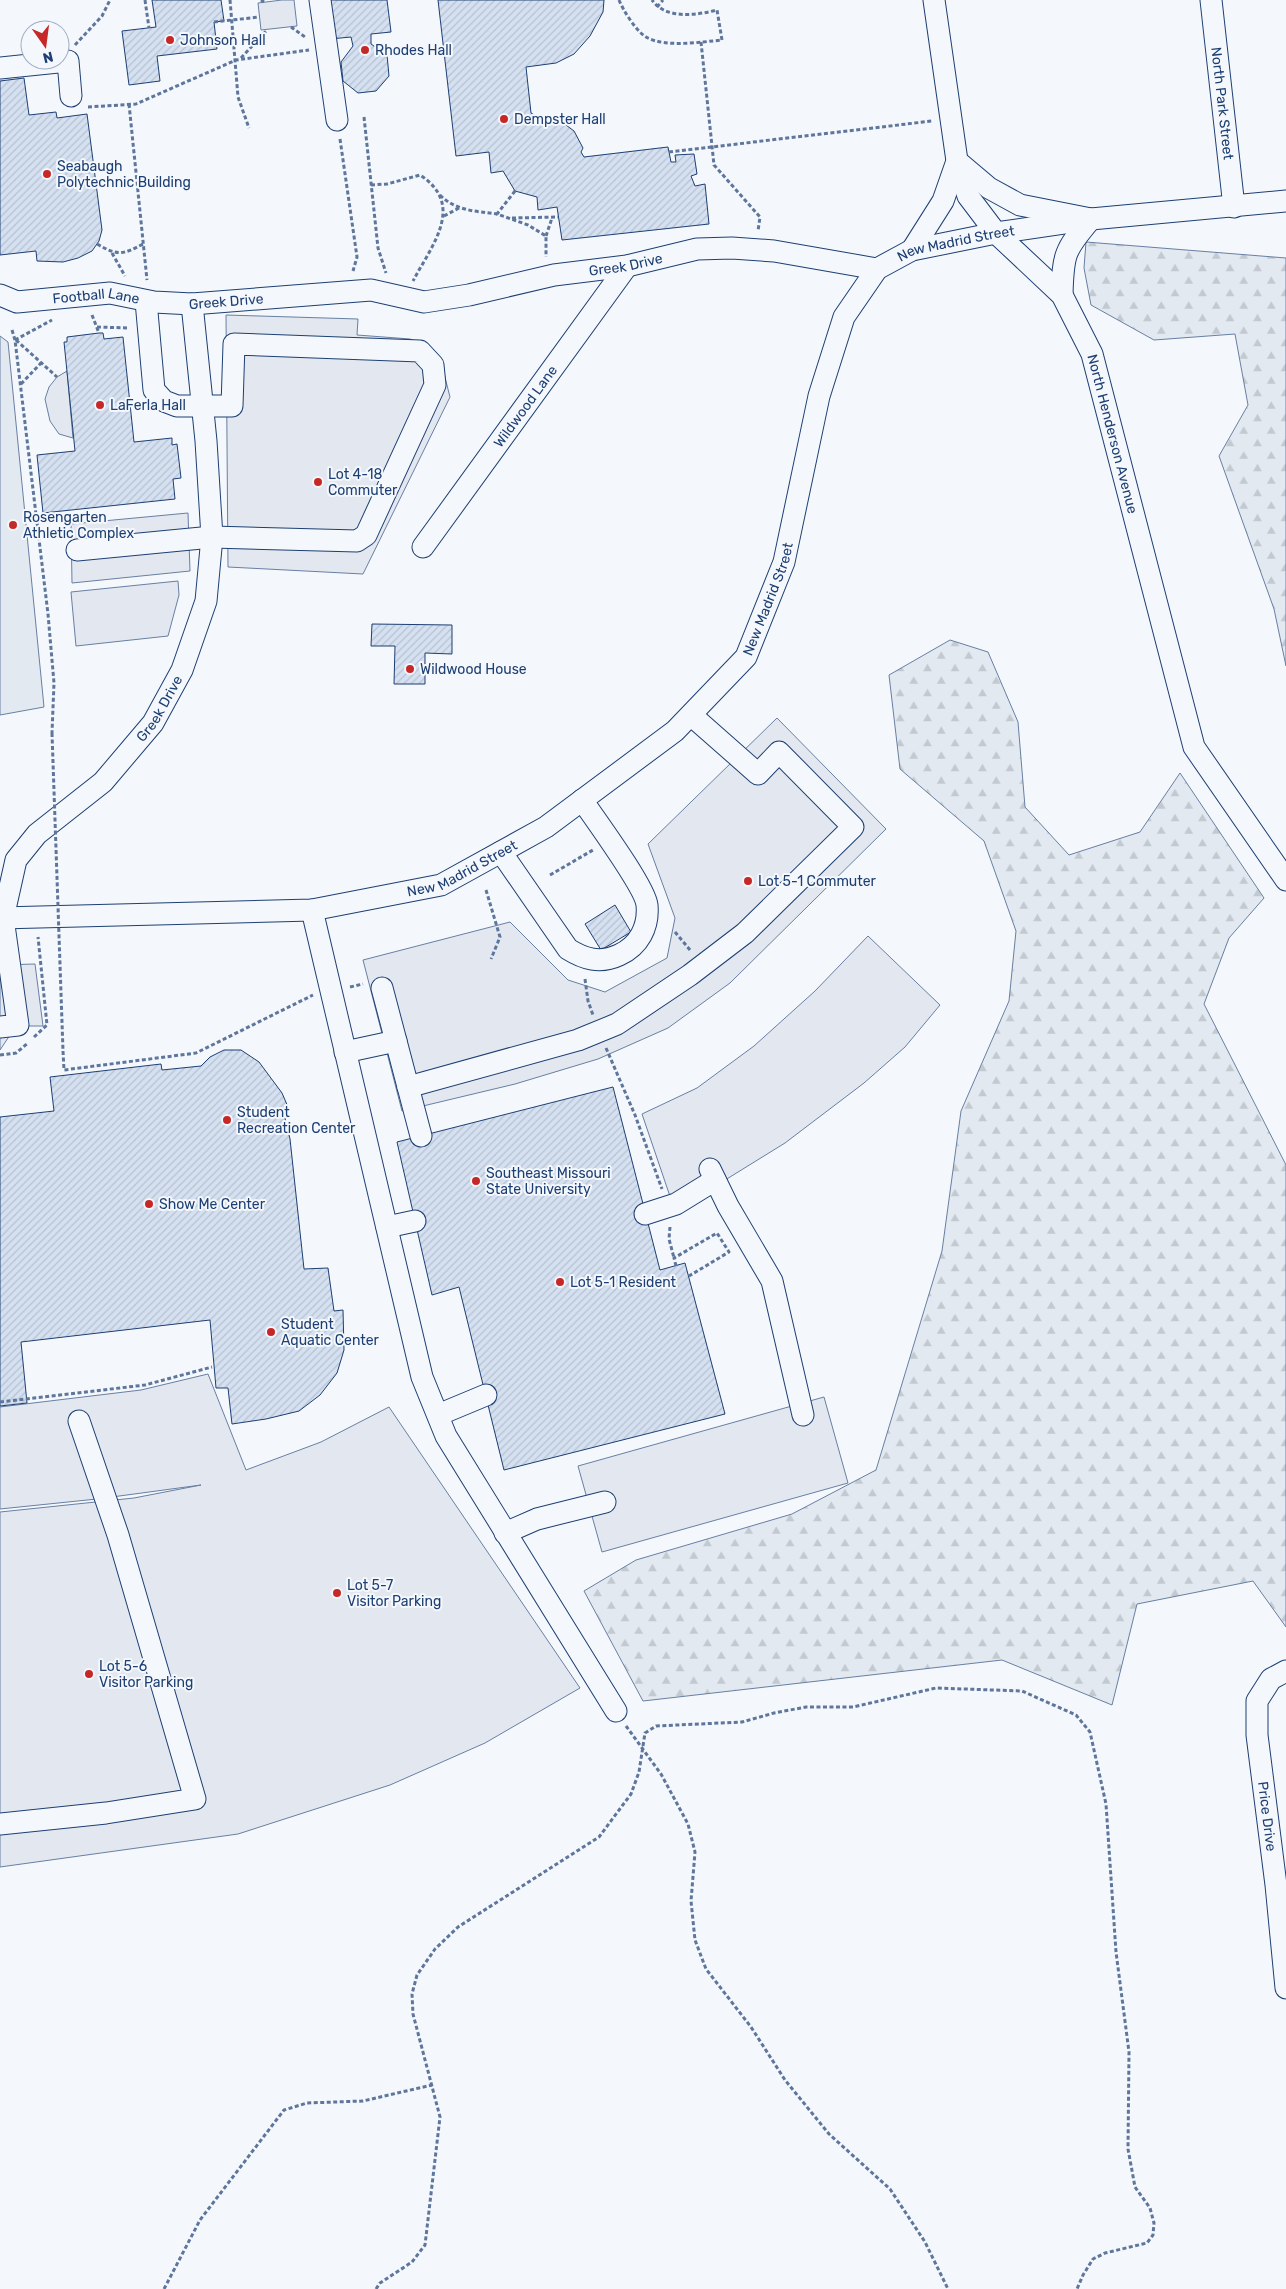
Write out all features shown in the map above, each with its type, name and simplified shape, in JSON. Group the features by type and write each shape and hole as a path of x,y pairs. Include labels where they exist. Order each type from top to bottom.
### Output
{"street":[{"path":"320,0 337,120"},
{"name":"North Henderson Avenue","path":"934,0 957,161 968,196 996,233 1062,295 1092,354 1194,747 1286,880"},
{"name":"North Park Street","path":"1211,0 1234,207"},
{"path":"0,68 20,66"},
{"path":"69,70 71,96"},
{"path":"912,250 943,200 957,161 989,188 1020,204 1091,219 1072,241 1063,261 1062,295"},
{"name":"New Madrid Street","path":"1,918 312,910 441,885 546,827 675,731 746,657 784,562 819,396 844,317 877,268 912,250 996,233 1091,219 1286,201"},
{"name":"Greek Drive","path":"1,918 16,860 37,834 103,782 153,723 182,670 206,601 212,537 203,406 192,304 371,290 424,302 469,295 554,275 627,266 697,249 732,248 774,251 877,268"},
{"name":"Wildwood Lane","path":"423,546 627,266"},
{"name":"Football Lane","path":"0,296 17,302 110,293 147,294 192,304"},
{"path":"77,550 212,537 357,541 366,535 436,385 433,366 420,351 234,344 232,406 177,406 164,401 154,390 147,294"},
{"path":"408,1087 578,1040 617,1024 690,975 745,933 853,827 779,752 758,774 691,715"},
{"path":"501,852 568,949 583,958 599,960 618,956 636,945 646,921 647,904 636,882 582,800"},
{"path":"312,910 422,1377 446,1436 616,1711"},
{"path":"0,1027 18,1025 5,971 1,918"},
{"path":"382,988 421,1136"},
{"path":"345,1052 396,1041"},
{"path":"645,1214 676,1204 712,1175 772,1281 803,1415"},
{"path":"387,1228 415,1221"},
{"path":"438,1415 486,1395"},
{"path":"0,1824 106,1812 194,1799 118,1535 79,1421"},
{"path":"505,1533 537,1520 605,1502"},
{"name":"Price Drive","path":"1286,1671 1271,1679 1257,1701 1257,1735 1276,1885 1286,1988"}],"path":[{"path":"70,51 102,16 110,0"},
{"path":"146,0 149,28"},
{"path":"230,0 238,97 249,128"},
{"path":"618,0 624,13 645,37 668,43 722,40 717,10 677,15 657,7 652,0"},
{"path":"657,7 663,0"},
{"path":"214,22 259,18"},
{"path":"241,58 267,30"},
{"path":"701,42 714,165 760,217 758,236"},
{"path":"71,96 83,107 136,104 241,58 327,48"},
{"path":"129,104 147,294"},
{"path":"364,117 378,248 387,274"},
{"path":"337,120 357,256 353,272"},
{"path":"669,152 935,121"},
{"path":"371,185 387,184 420,175 432,183 441,199 444,216 439,233 410,286"},
{"path":"497,214 515,191"},
{"path":"437,192 448,203 459,208 497,214 528,225 546,236"},
{"path":"444,216 459,208"},
{"path":"509,218 558,217"},
{"path":"541,261 546,260 546,236 552,218"},
{"path":"97,244 112,253 127,280"},
{"path":"112,253 125,253 143,244"},
{"path":"90,313 100,333"},
{"path":"15,340 56,317"},
{"path":"97,327 136,328"},
{"path":"12,330 21,384 48,614 54,683 52,733 64,1070 196,1053 316,994"},
{"path":"15,340 57,378"},
{"path":"21,384 41,363"},
{"path":"550,875 593,850"},
{"path":"486,890 500,937 491,958"},
{"path":"585,979 588,1001 599,1032 652,1159 670,1219 669,1239 676,1266"},
{"path":"674,1258 718,1233 729,1252 689,1276"},
{"path":"0,1402 145,1385 212,1368"},
{"path":"376,2289 380,2283 412,2262 425,2245 440,2117 413,2014 412,1994 417,1975 435,1949 458,1927 599,1837 631,1794 639,1772 645,1733 656,1726 683,1723 742,1722 806,1707 853,1708 936,1688 1022,1691 1076,1714 1090,1732 1106,1804 1116,1952 1129,2052 1128,2149 1135,2187 1150,2208 1154,2223 1154,2235 1147,2243 1093,2259 1083,2274 1077,2289"},
{"path":"616,1711 661,1774 688,1824 695,1852 691,1901 695,1940 706,1969 751,2027 785,2080 828,2134 890,2190 924,2242 948,2289"},
{"path":"164,2289 200,2220 284,2110 307,2103 363,2101 432,2084"}],"green space":[{"path":"1086,242 1286,258 1286,666 1274,609 1219,456 1248,405 1235,334 1154,340 1091,305 1084,268"},
{"name":"Rosengarten Athletic Complex","path":"0,336 8,342 44,707 0,715"},
{"path":"950,640 988,652 1018,722 1025,807 1069,855 1140,832 1180,773 1264,898 1229,938 1204,1004 1286,1165 1286,1627 1253,1581 1137,1604 1112,1705 1002,1660 643,1701 584,1591 636,1560 792,1514 876,1470 942,1251 961,1111 1009,1001 1016,931 984,841 900,769 889,675"}],"shaded area":[{"path":"294,0 297,26 261,30 258,3"},
{"name":"Lot 4-18 Commuter","path":"226,315 358,319 357,335 410,339 429,346 440,358 450,397 363,574 228,567"},
{"path":"67,371 73,438 59,434 50,421 45,399 49,387 57,377"},
{"path":"188,513 190,571 72,583 71,524"},
{"path":"178,581 179,595 168,636 76,646 71,592"},
{"name":"Lot 5-1 Commuter","path":"777,718 886,829 730,983 668,1028 598,1059 515,1084 402,1111 363,960 510,922 568,980 605,992 667,958 675,918 648,844"},
{"path":"868,936 940,1005 905,1047 864,1083 785,1143 675,1211 642,1114 697,1088 754,1046 815,991"},
{"path":"35,964 43,1026 25,1026 12,1032 0,1050 0,965"},
{"path":"208,1374 246,1470 321,1442 389,1407 580,1688 485,1743 390,1785 238,1834 0,1867 0,1512 134,1498 201,1485 97,1499 0,1509 0,1407 141,1390"},
{"path":"824,1397 848,1483 602,1552 578,1466"}],"building":[{"name":"Johnson Hall","path":"152,0 221,0 224,21 214,22 217,49 157,56 160,81 129,85 122,31 156,27"},
{"name":"Rhodes Hall","path":"325,0 387,0 391,32 371,34 371,44 387,55 389,76 376,91 358,93 343,81 341,62 353,46 351,37 330,39"},
{"name":"Dempster Hall","path":"438,0 604,0 603,12 590,36 574,54 556,63 526,67 531,113 562,122 574,131 583,148 581,152 584,157 668,147 671,162 676,162 675,155 694,154 697,174 691,176 695,186 705,184 709,224 562,240 557,207 538,210 537,197 515,191 503,171 491,173 489,152 456,156"},
{"name":"Seabaugh Polytechnic Building","path":"24,78 29,115 56,112 57,118 87,114 102,230 99,241 92,251 78,258 63,262 37,261 36,251 0,255 0,81"},
{"name":"LaFerla Hall","path":"103,333 104,339 123,337 134,442 172,438 172,445 177,444 181,478 173,479 175,499 43,513 37,455 75,451 64,342 67,342 67,337"},
{"name":"Wildwood House","path":"372,624 452,625 452,654 425,653 425,684 394,684 395,646 371,646"},
{"path":"615,905 631,932 601,950 585,924"},
{"name":"Show Me Center","path":"224,1050 241,1050 259,1062 282,1093 288,1107 283,1110 290,1139 304,1269 328,1268 334,1311 343,1310 344,1350 337,1373 320,1395 299,1411 266,1419 232,1424 228,1388 216,1388 210,1320 21,1342 27,1403 0,1406 0,1117 54,1111 50,1077 161,1064 162,1070 201,1066 210,1057"},
{"name":"Lot 5-1 Resident","path":"613,1087 660,1270 685,1263 725,1414 504,1470 459,1287 432,1295 397,1142"}],"place":[{"name":"Johnson Hall","path":"170,40"},
{"name":"Rhodes Hall","path":"365,50"},
{"name":"Dempster Hall","path":"504,119"},
{"name":"Seabaugh Polytechnic Building","path":"47,174"},
{"name":"LaFerla Hall","path":"100,405"},
{"name":"Lot 4-18 Commuter","path":"318,482"},
{"name":"Rosengarten Athletic Complex","path":"13,525"},
{"name":"Wildwood House","path":"410,669"},
{"name":"Lot 5-1 Commuter","path":"748,881"},
{"name":"Student Recreation Center","path":"227,1120"},
{"name":"Southeast Missouri State University","path":"476,1181"},
{"name":"Show Me Center","path":"149,1204"},
{"name":"Lot 5-1 Resident","path":"560,1282"},
{"name":"Student Aquatic Center","path":"271,1332"},
{"name":"Lot 5-7 Visitor Parking","path":"337,1593"},
{"name":"Lot 5-6 Visitor Parking","path":"89,1674"}]}
